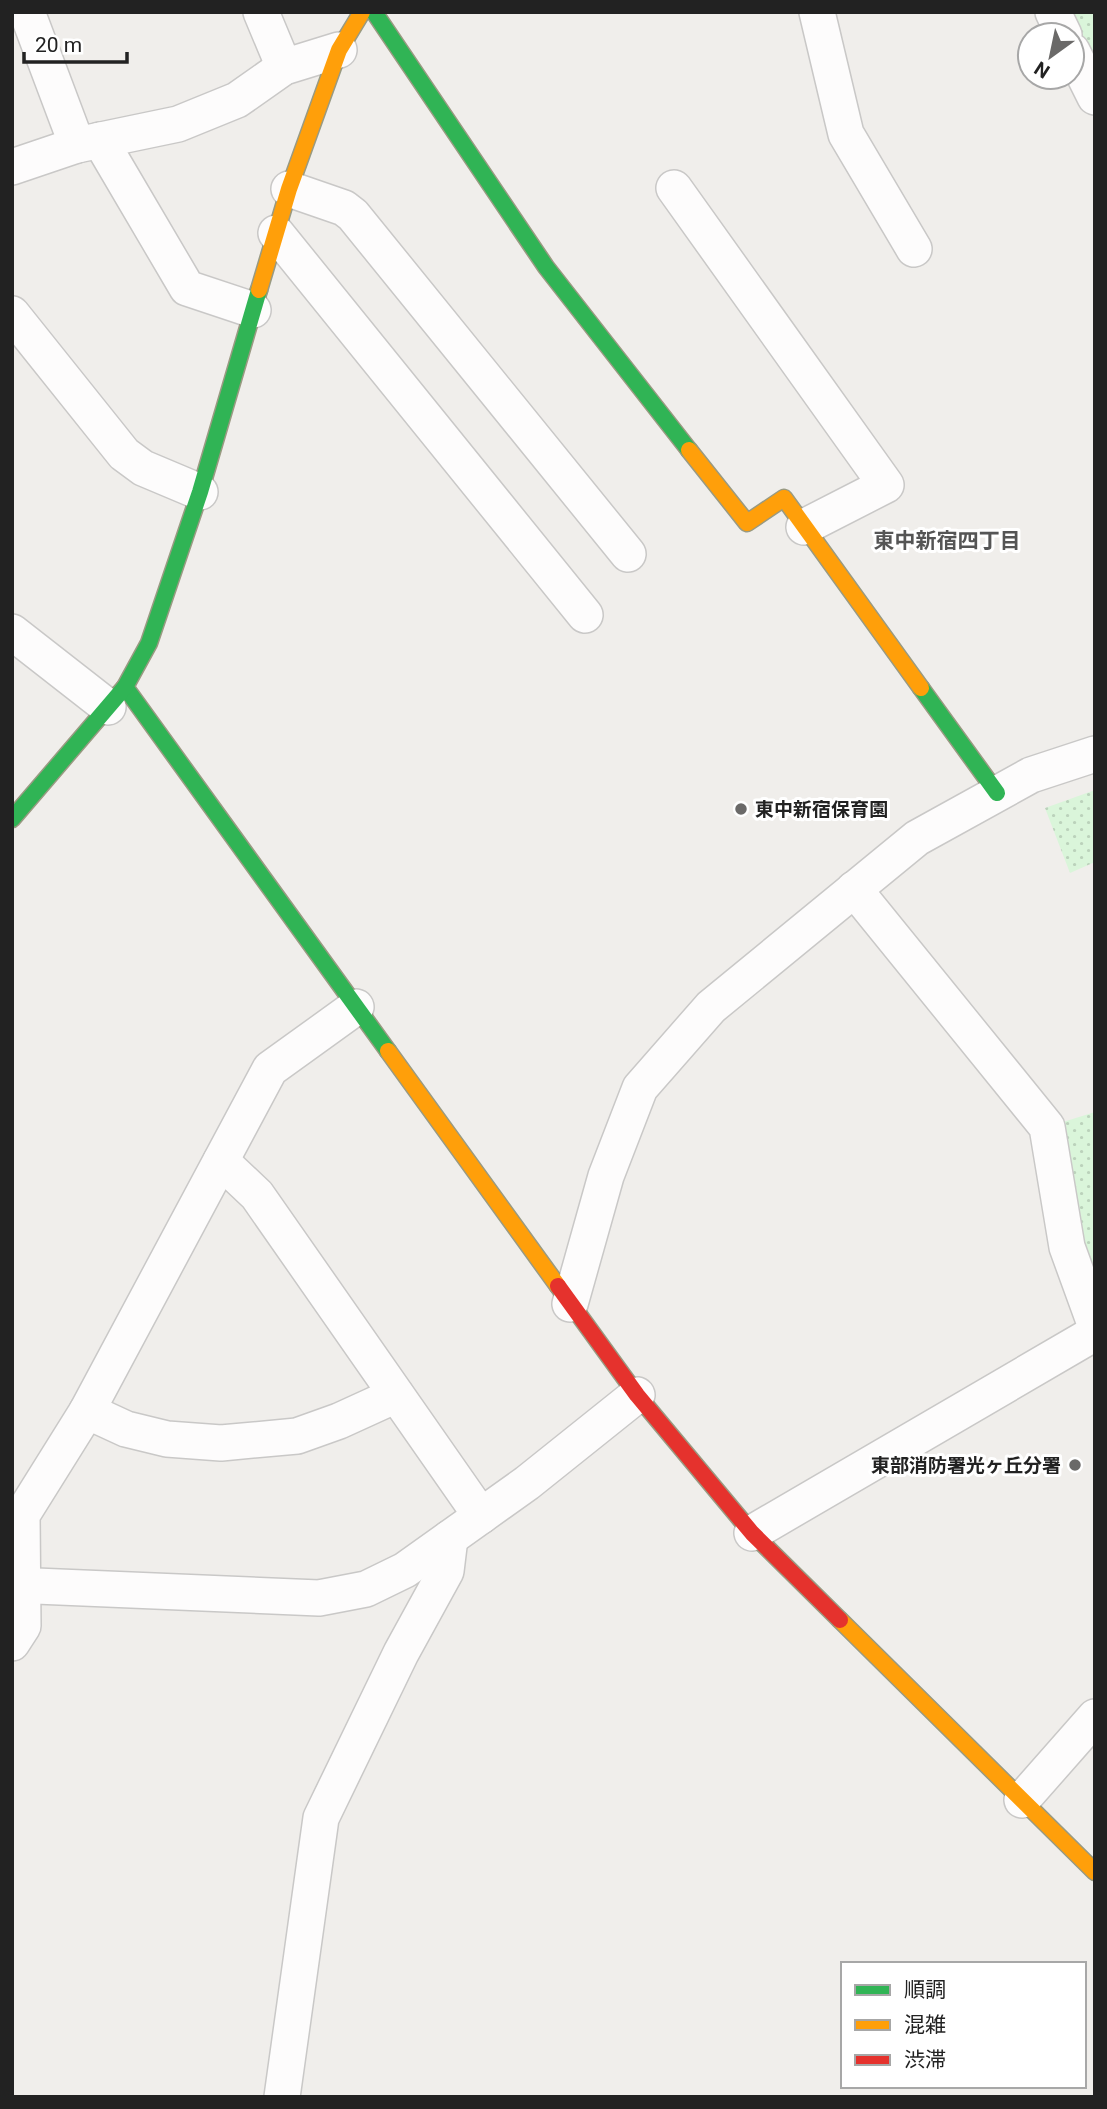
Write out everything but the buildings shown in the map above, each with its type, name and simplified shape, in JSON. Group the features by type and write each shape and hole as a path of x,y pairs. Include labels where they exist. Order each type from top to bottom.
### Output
{"street":[{"path":"27,12 89,143 187,288 253,310"},
{"path":"261,12 284,66"},
{"path":"12,820 116,697 149,643 200,492 289,189 339,50 362,12"},
{"path":"374,12 546,267 747,523 784,498 997,793"},
{"path":"817,12 846,134 914,248"},
{"path":"12,167 89,143 178,124 237,100 284,66 339,50"},
{"path":"1086,79 1095,97"},
{"path":"674,188 886,485 804,527"},
{"path":"289,189 344,208 353,215 628,554"},
{"path":"276,233 585,615"},
{"path":"12,314 124,454 144,468 200,492"},
{"path":"12,632 116,697 355,1007 637,1395 752,1533 1095,1872"},
{"path":"570,1304 606,1176 640,1088 711,1006 917,838 1031,775 1095,754"},
{"path":"854,890 1047,1127 1067,1247 1095,1324"},
{"path":"12,1643 23,1626 17,1585 22,1515 87,1411 270,1069 355,1007"},
{"path":"221,1161 257,1195 481,1516"},
{"path":"752,1533 1095,1333"},
{"path":"87,1411 127,1429 167,1439 221,1443 297,1436 340,1421 396,1395"},
{"path":"17,1585 319,1598 366,1589 405,1570 481,1516 527,1483 637,1395"},
{"path":"282,2097 321,1818 401,1653 446,1571 450,1538"},
{"path":"1022,1800 1095,1717"}],"green space":[{"path":"1064,12 1095,12 1095,75 1086,57 1086,21 1068,21"},
{"path":"1095,790 1095,862 1070,873 1045,808"},
{"path":"1095,1112 1095,1324 1047,1127"}],"traffic: fast":[{"path":"374,12 546,267 689,450"},
{"path":"12,819 125,687 149,643 200,492 259,290"},
{"path":"125,687 388,1051"},
{"path":"921,688 997,793"}],"traffic: slow":[{"path":"259,290 289,189 339,50 362,12"},
{"path":"689,450 747,523 784,498 921,688"},
{"path":"388,1051 558,1286"},
{"path":"840,1620 1095,1872"}],"traffic: jam":[{"path":"558,1286 637,1395 752,1533 840,1620"}],"place":[{"name":"東中新宿保育園","path":"741,809"},
{"name":"東部消防署光ヶ丘分署","path":"1075,1465"}],"district":[{"name":"東中新宿四丁目","path":"947,541"}]}
